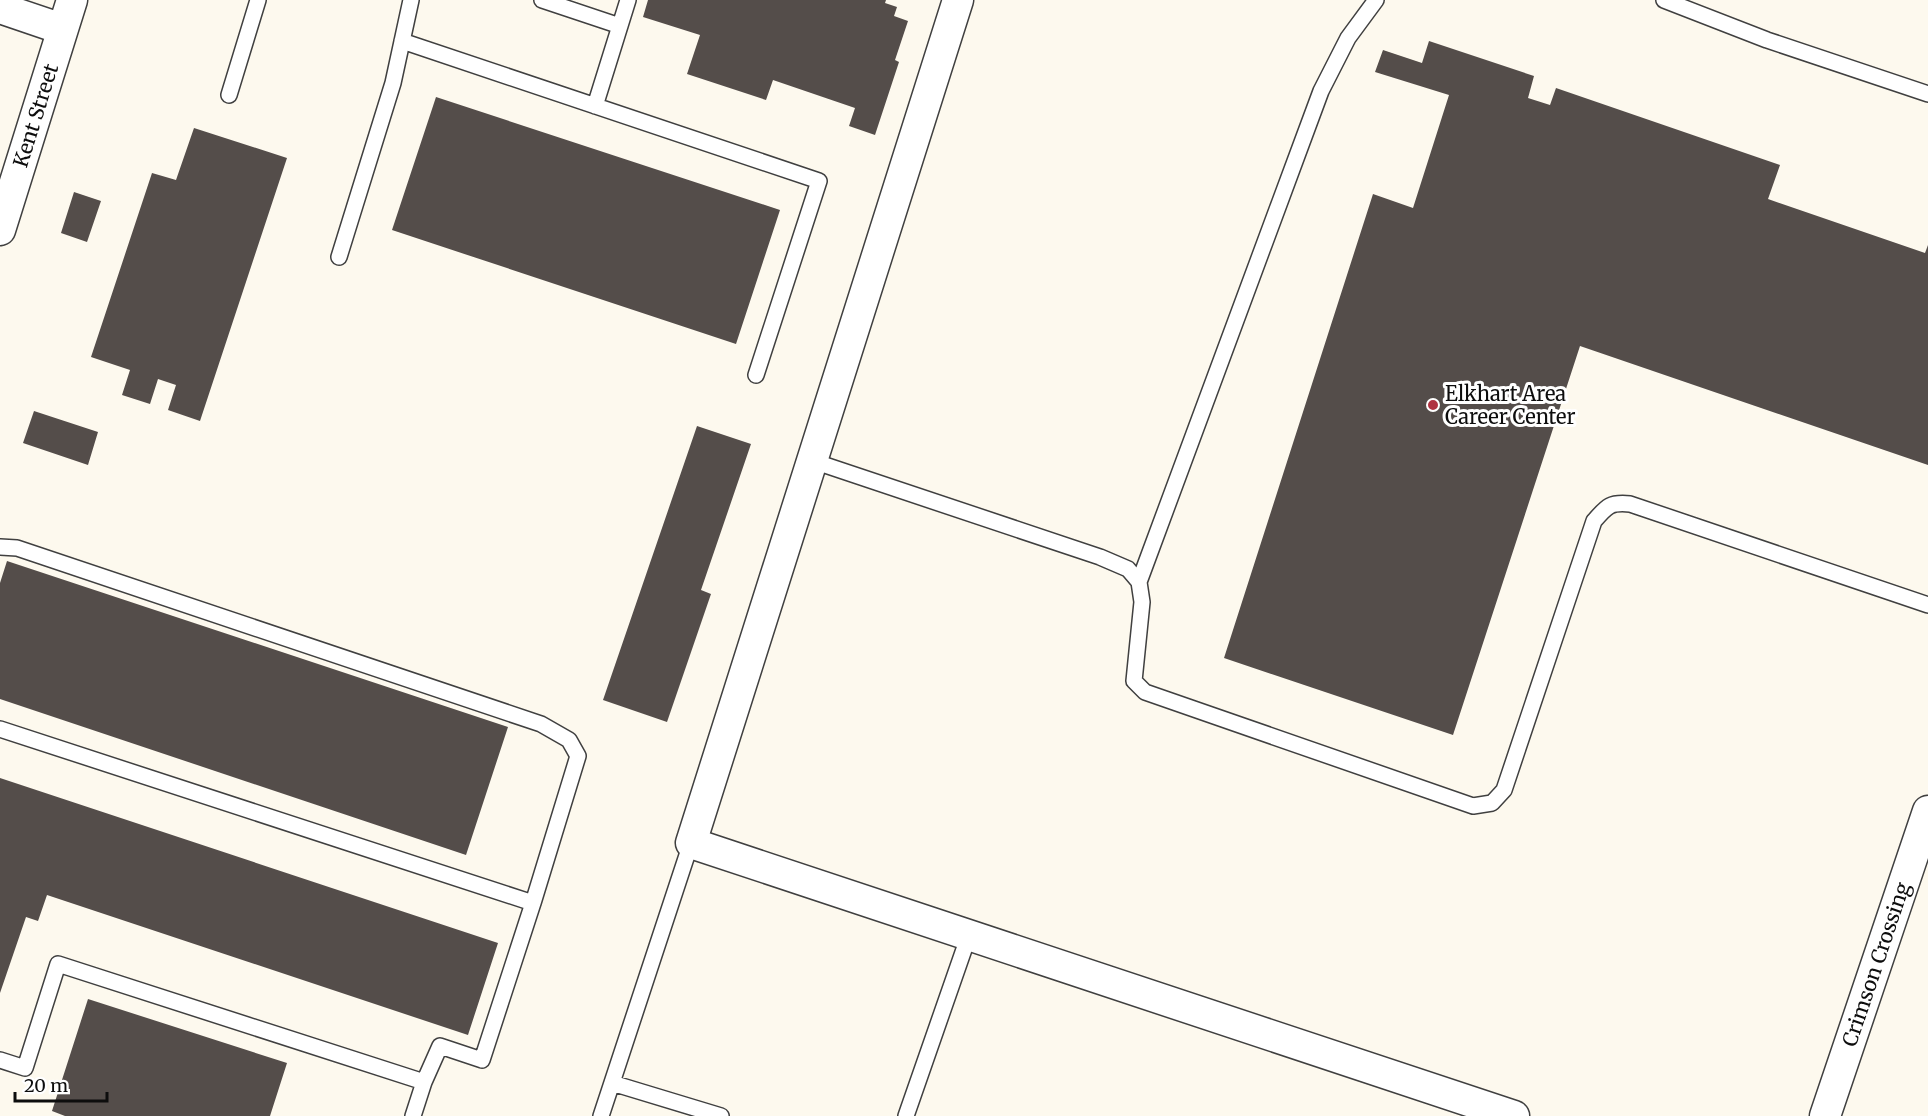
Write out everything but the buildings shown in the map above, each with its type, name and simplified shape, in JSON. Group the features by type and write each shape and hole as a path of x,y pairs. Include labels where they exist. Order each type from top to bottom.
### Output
{"street":[{"name":"Kent Street","path":"0,230 72,0"},
{"path":"958,0 692,843 1514,1116"},
{"path":"0,8 62,29"},
{"name":"Crimson Crossing","path":"1825,1116 1919,866 1928,811"}],"lane":[{"path":"229,95 258,0"},
{"path":"339,257 393,83 411,0"},
{"path":"542,0 620,26"},
{"path":"595,106 628,0"},
{"path":"1376,0 1348,38 1321,92 1139,582 1142,602 1134,681 1145,692 1473,806 1492,803 1504,790 1594,521 1607,506 1619,502 1630,504 1928,605"},
{"path":"1664,0 1767,40 1928,94"},
{"path":"402,41 819,181 756,375"},
{"path":"813,461 1100,557 1128,569 1139,582"},
{"path":"0,547 17,548 428,685 541,724 569,740 578,756 482,1060 440,1046 424,1082 413,1116"},
{"path":"0,729 533,903"},
{"path":"601,1116 692,843"},
{"path":"906,1116 969,935"},
{"path":"0,1060 25,1068 58,964 424,1082"},
{"path":"612,1083 721,1116"}],"place":[{"name":"Elkhart Area Career Center","path":"1433,405"}]}
